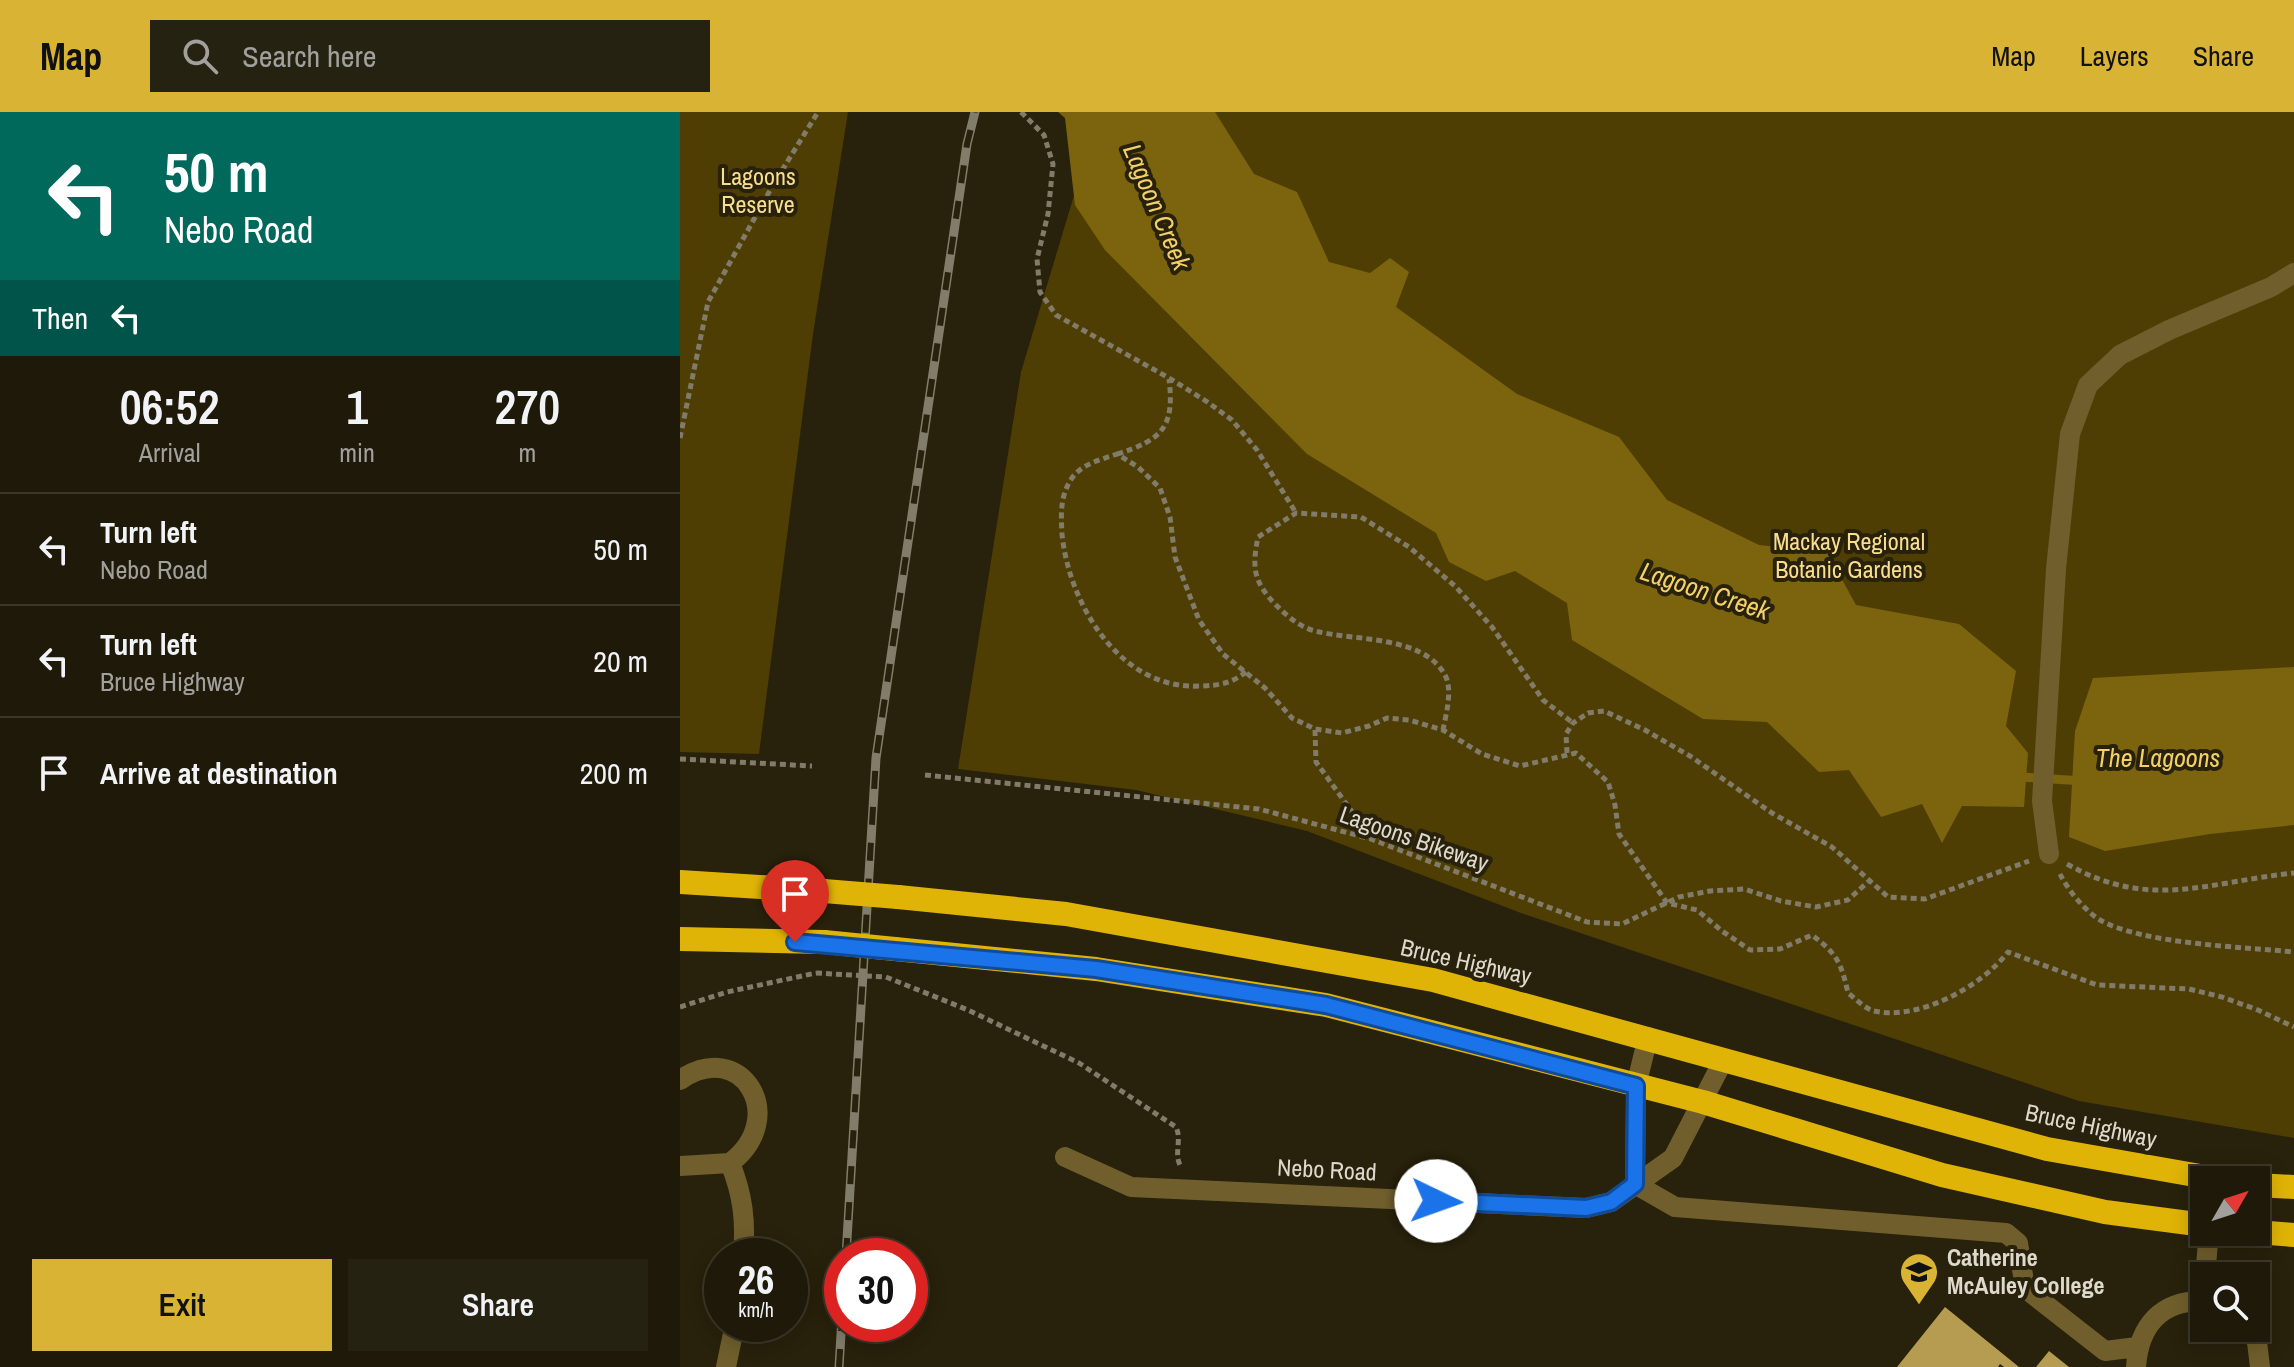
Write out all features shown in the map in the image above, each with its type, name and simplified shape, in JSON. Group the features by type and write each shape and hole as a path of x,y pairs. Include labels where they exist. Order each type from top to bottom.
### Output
{"highway":[{"name":"Bruce Highway","path":"680,882 898,897 1066,914 1433,980 2047,1149 2190,1174"},
{"path":"680,939 824,942 1096,969 1326,1005 1703,1102 1942,1175 2105,1212 2190,1223"},
{"path":"2270,1186 2294,1187"},
{"path":"2270,1233 2294,1235"}],"street":[{"path":"2049,854 2042,801 2056,569 2070,434 2088,385 2120,355 2169,330 2271,287 2294,273"},
{"path":"1648,1037 1636,1086 1635,1184 1675,1207 1996,1232 2013,1237 2020,1249 2024,1282 2040,1301 2105,1351 2137,1357 2151,1321 2168,1308 2190,1300"},
{"name":"Nebo Road","path":"1065,1157 1131,1187 1586,1208 1611,1202 1673,1158 1724,1059"},
{"path":"680,1080 695,1070 721,1067 743,1078 758,1102 754,1138 744,1152 730,1163 680,1166"},
{"path":"730,1163 746,1223 745,1238"},
{"path":"726,1367 731,1342"},
{"path":"2257,1342 2260,1367"}],"path":[{"path":"680,438 708,302 818,112"},
{"path":"1021,112 1044,135 1053,164 1048,214 1037,259 1040,292 1056,315 1169,378 1232,420 1257,450 1296,513"},
{"path":"1169,378 1172,401 1169,423 1147,445 1087,464 1071,480 1060,507 1064,552 1079,597 1102,638 1140,672 1179,688 1229,685 1246,672"},
{"path":"1117,454 1138,467 1160,488 1170,517 1175,557 1199,620 1223,654 1265,688 1292,718 1315,729 1342,733 1387,718 1409,720 1443,730 1482,754 1520,766 1576,753 1608,782 1619,834 1667,903 1697,910 1750,950 1780,949 1812,935 1828,947 1841,963 1848,993 1872,1011 1915,1010 1958,994 1994,970 2008,952 2097,985 2189,989 2222,997 2294,1027"},
{"path":"1443,730 1448,704 1447,677 1428,655 1400,645 1313,631 1288,617 1261,589 1253,563 1258,537 1296,513 1361,517 1409,547 1455,586 1492,627 1543,700 1573,723"},
{"path":"1567,753 1566,734 1573,723 1588,713 1604,711 1690,756 1772,813 1832,847 1888,897 1925,899 2049,854 2109,885 2139,891 2172,891 2294,873"},
{"path":"1315,729 1316,762 1371,839"},
{"path":"680,759 812,766"},
{"name":"Lagoons Bikeway","path":"925,775 1259,809 1371,839 1587,922 1622,924 1679,897 1710,891 1744,889 1781,901 1816,907 1848,900 1870,880"},
{"path":"2049,854 2067,889 2100,920 2146,936 2294,952"},
{"path":"680,1007 738,989 816,973 886,977 968,1010 1079,1063 1173,1123 1180,1137 1177,1160 1184,1167 1197,1171 1195,1190"}],"green space":[{"name":"Lagoons Reserve","path":"680,112 848,112 813,334 759,754 680,752"},
{"name":"Mackay Regional Botanic Gardens","path":"1099,112 2294,112 2294,1138 2079,1101 1521,913 1307,831 1136,790 958,769 1021,372"}],"water":[{"path":"1058,112 1215,112 1254,174 1297,192 1329,262 1370,273 1390,258 1409,272 1396,307 1517,394 1619,437 1667,500 1759,545 1827,552 1856,605 1959,624 2016,671 2006,726 2028,753 2024,807 1962,806 1942,843 1922,804 1881,817 1849,770 1819,772 1767,722 1703,719 1572,640 1567,603 1515,571 1486,581 1449,562 1436,533 1307,454 1105,250 1075,205 1065,118"},
{"name":"The Lagoons","path":"2294,667 2294,825 2210,834 2105,851 2069,837 2075,731 2093,678"}],"building":[{"path":"1945,1307 2019,1367 2000,1364 1998,1367 1897,1367"},
{"path":"2049,1351 2069,1367 2036,1367"}],"waterway":[{"name":"Lagoon Creek","path":"2016,774 2021,777 2084,781"}],"railway":[{"path":"847,1238 876,758 967,144 975,112"},
{"path":"839,1367 841,1342"}],"place":[{"name":"Catherine McAuley College","path":"1919,1306"}],"route":[{"path":"795,942 824,942 1096,969 1326,1005 1636,1086 1635,1184 1611,1202 1586,1208 1436,1201"}]}
